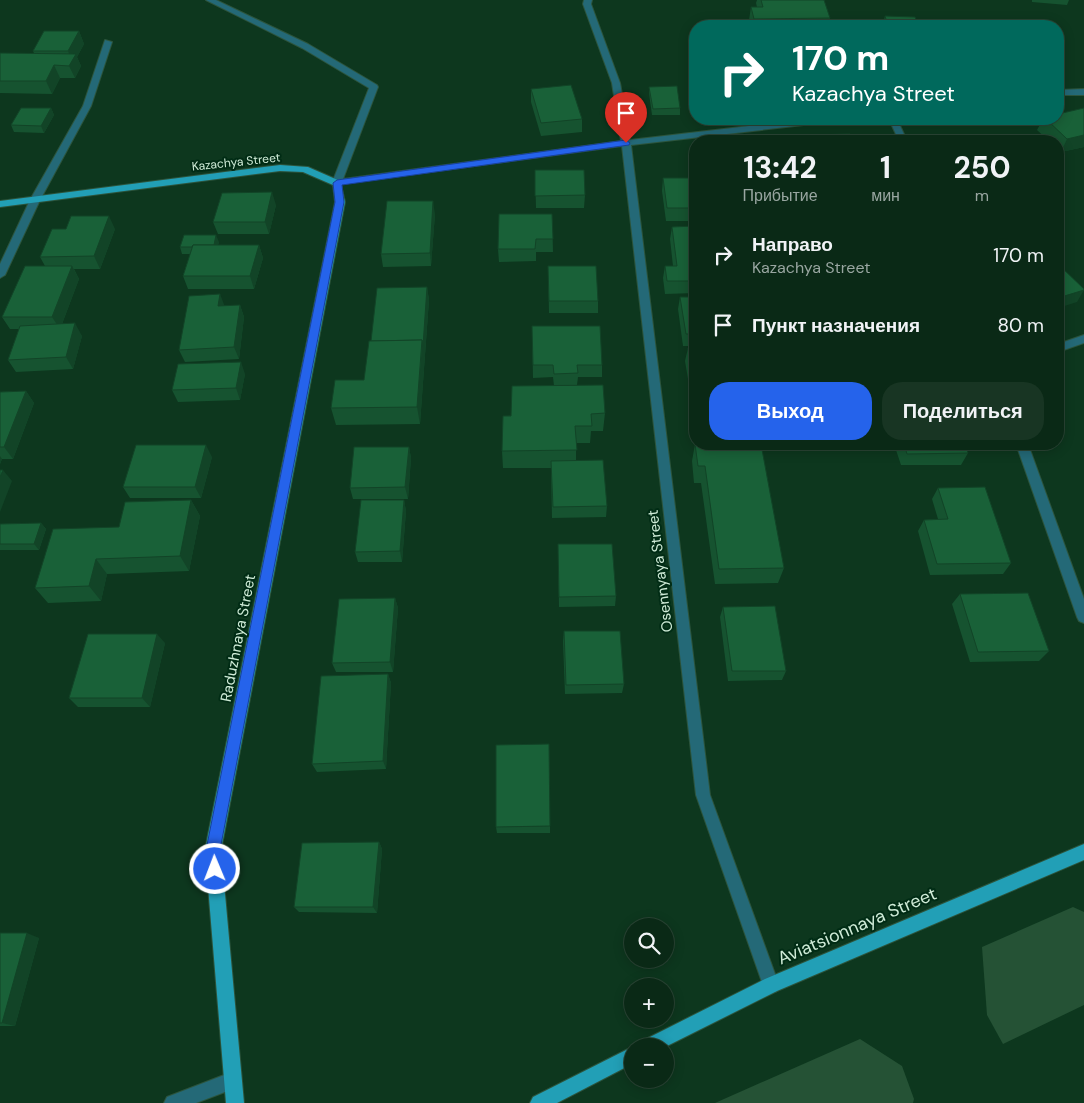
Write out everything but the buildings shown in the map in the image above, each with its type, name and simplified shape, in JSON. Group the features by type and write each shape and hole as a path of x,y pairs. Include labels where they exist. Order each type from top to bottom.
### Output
{"main road":[{"name":"Kazachya Street","path":"0,204 280,168 305,170 337,183"},
{"name":"Raduzhnaya Street","path":"235,1103 213,850 340,202 337,183"},
{"name":"Aviatsionnaya Street","path":"666,1038 771,985 1084,852"},
{"path":"538,1103 624,1059"}],"street":[{"path":"210,0 305,46 374,87 337,183"},
{"name":"Osennyaya Street","path":"588,0 587,4 616,84 626,143 703,795 771,985"},
{"path":"0,275 35,200 86,106 108,42"},
{"path":"1064,92 1084,92"},
{"name":"Kazachya Street","path":"694,135 779,125"},
{"name":"Kazachya Street","path":"337,183 689,136"},
{"path":"1064,346 1084,339"},
{"path":"1024,450 1084,617"},
{"path":"173,1103 232,1081"}],"green space":[{"path":"1073,907 1084,912 1084,1005 1003,1044 987,1015 982,947"},
{"path":"860,1039 902,1066 914,1099 913,1103 715,1103"}],"route":[{"path":"215,869 213,850 340,202 337,183 626,143"}]}
